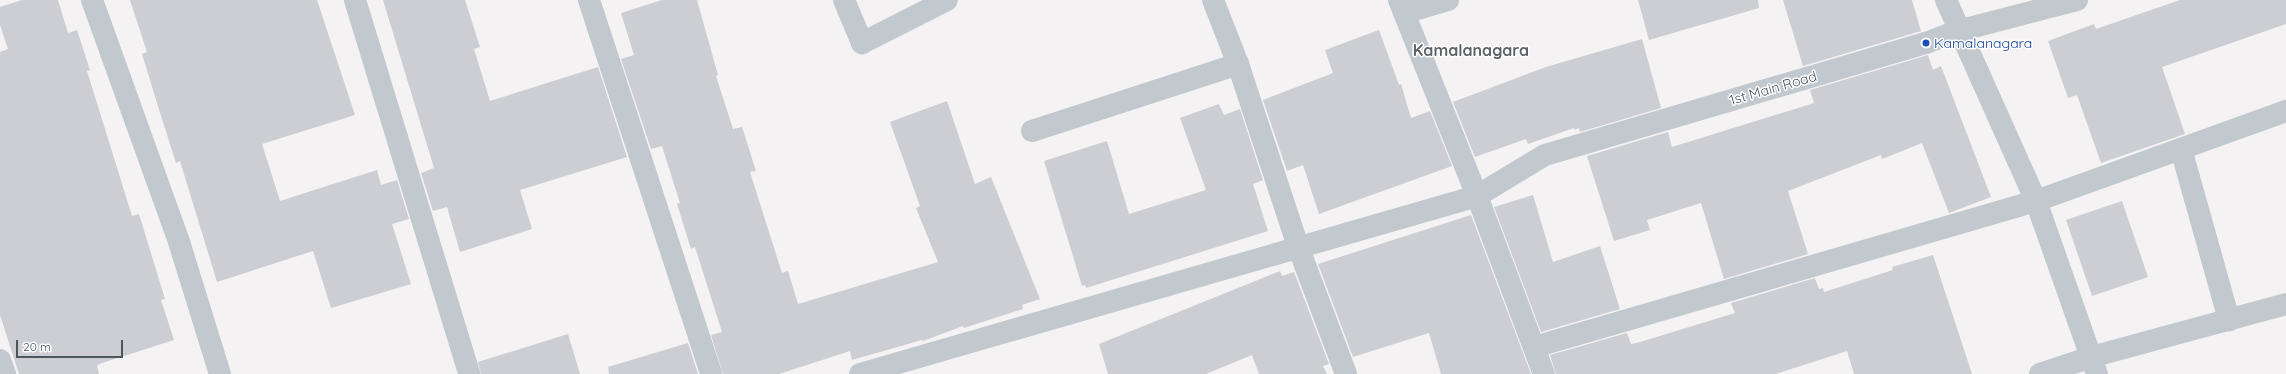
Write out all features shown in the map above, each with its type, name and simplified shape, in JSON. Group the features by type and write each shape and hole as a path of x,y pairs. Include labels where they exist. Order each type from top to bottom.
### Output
{"street":[{"path":"92,0 180,245 220,374"},
{"path":"356,0 468,374"},
{"path":"588,0 711,374"},
{"path":"844,0 862,43 946,0"},
{"path":"1213,0 1238,64 1299,249 1346,374"},
{"path":"1448,0 1401,6 1477,196 1544,374"},
{"path":"1946,0 1958,31 2036,201 2094,366"},
{"name":"1st Main Road","path":"860,374 1299,249 1477,196 1545,155 1926,43 1958,31 2077,0"},
{"path":"1032,131 1238,64"},
{"path":"1534,348 2036,201 2286,111"},
{"path":"2181,149 2229,320"},
{"path":"2040,374 2094,366 2229,320 2286,304"},
{"path":"0,360 5,374"}],"building":[{"path":"22,0 58,0 68,33 77,30 90,70 87,71 132,216 139,214 165,299 161,300 174,340 99,364 97,366 99,374 19,374 0,315 0,52 8,49 0,25 0,7"},
{"path":"130,0 317,0 355,115 262,144 280,201 377,170 381,185 397,180 409,219 392,224 411,284 331,308 313,251 217,282 180,161 176,163 157,103 142,54 147,52"},
{"path":"383,0 465,0 480,47 474,49 490,101 598,67 627,157 520,190 532,229 460,252 447,207 433,211 421,173 434,168"},
{"path":"662,0 697,0 718,75 716,76 733,129 742,127 756,171 750,172 782,273 788,271 798,304 938,262 916,208 920,206 890,122 947,101 975,184 991,177 1040,299 1022,305 1023,309 964,328 963,326 923,341 922,340 852,360 850,351 779,374 723,374 711,335 722,332 695,247 691,249 677,204 680,203 662,146 651,149 621,59 634,55 621,13"},
{"path":"1638,0 1758,0 1759,8 1649,40"},
{"path":"1783,0 1912,0 1921,31 1803,66"},
{"path":"2180,0 2286,0 2286,24 2162,67 2185,134 2101,163 2077,95 2068,98 2048,41 2094,24 2096,29"},
{"path":"1379,30 1399,85 1401,84 1411,118 1430,111 1452,166 1319,214 1303,165 1287,171 1263,100 1333,73 1325,50"},
{"path":"1642,39 1661,108 1580,132 1579,128 1574,130 1574,128 1528,144 1526,139 1475,157 1453,102 1546,67"},
{"path":"1928,55 1933,70 1941,66 1991,197 1949,213 1922,143 1882,159 1881,155 1788,191 1808,254 1724,279 1701,203 1647,220 1650,230 1614,241 1587,156 1668,132 1672,147 1814,103 1810,90"},
{"path":"1219,104 1224,115 1240,109 1263,180 1253,184 1268,231 1086,288 1085,285 1082,286 1044,161 1107,141 1129,214 1206,190 1180,118"},
{"path":"1533,195 1553,262 1600,246 1620,309 1541,332 1494,207"},
{"path":"2122,201 2148,277 2092,296 2066,220"},
{"path":"1471,215 1531,374 1441,374 1429,333 1353,357 1318,264"},
{"path":"1933,255 1972,374 1854,374 1847,351 1776,374 1556,374 1550,355 1627,333 1631,344 1640,342 1735,313 1731,303 1815,278 1819,289 1823,288 1824,292 1893,270 1892,267"},
{"path":"1280,271 1282,276 1294,272 1329,364 1323,366 1327,374 1259,374 1252,355 1206,374 1108,374 1099,344"},
{"path":"568,334 580,374 481,374 478,362"},
{"path":"688,343 698,374 609,374 608,367"}],"place":[{"name":"Kamalanagara","path":"1926,43"}],"district":[{"name":"Kamalanagara","path":"1471,50"}]}
